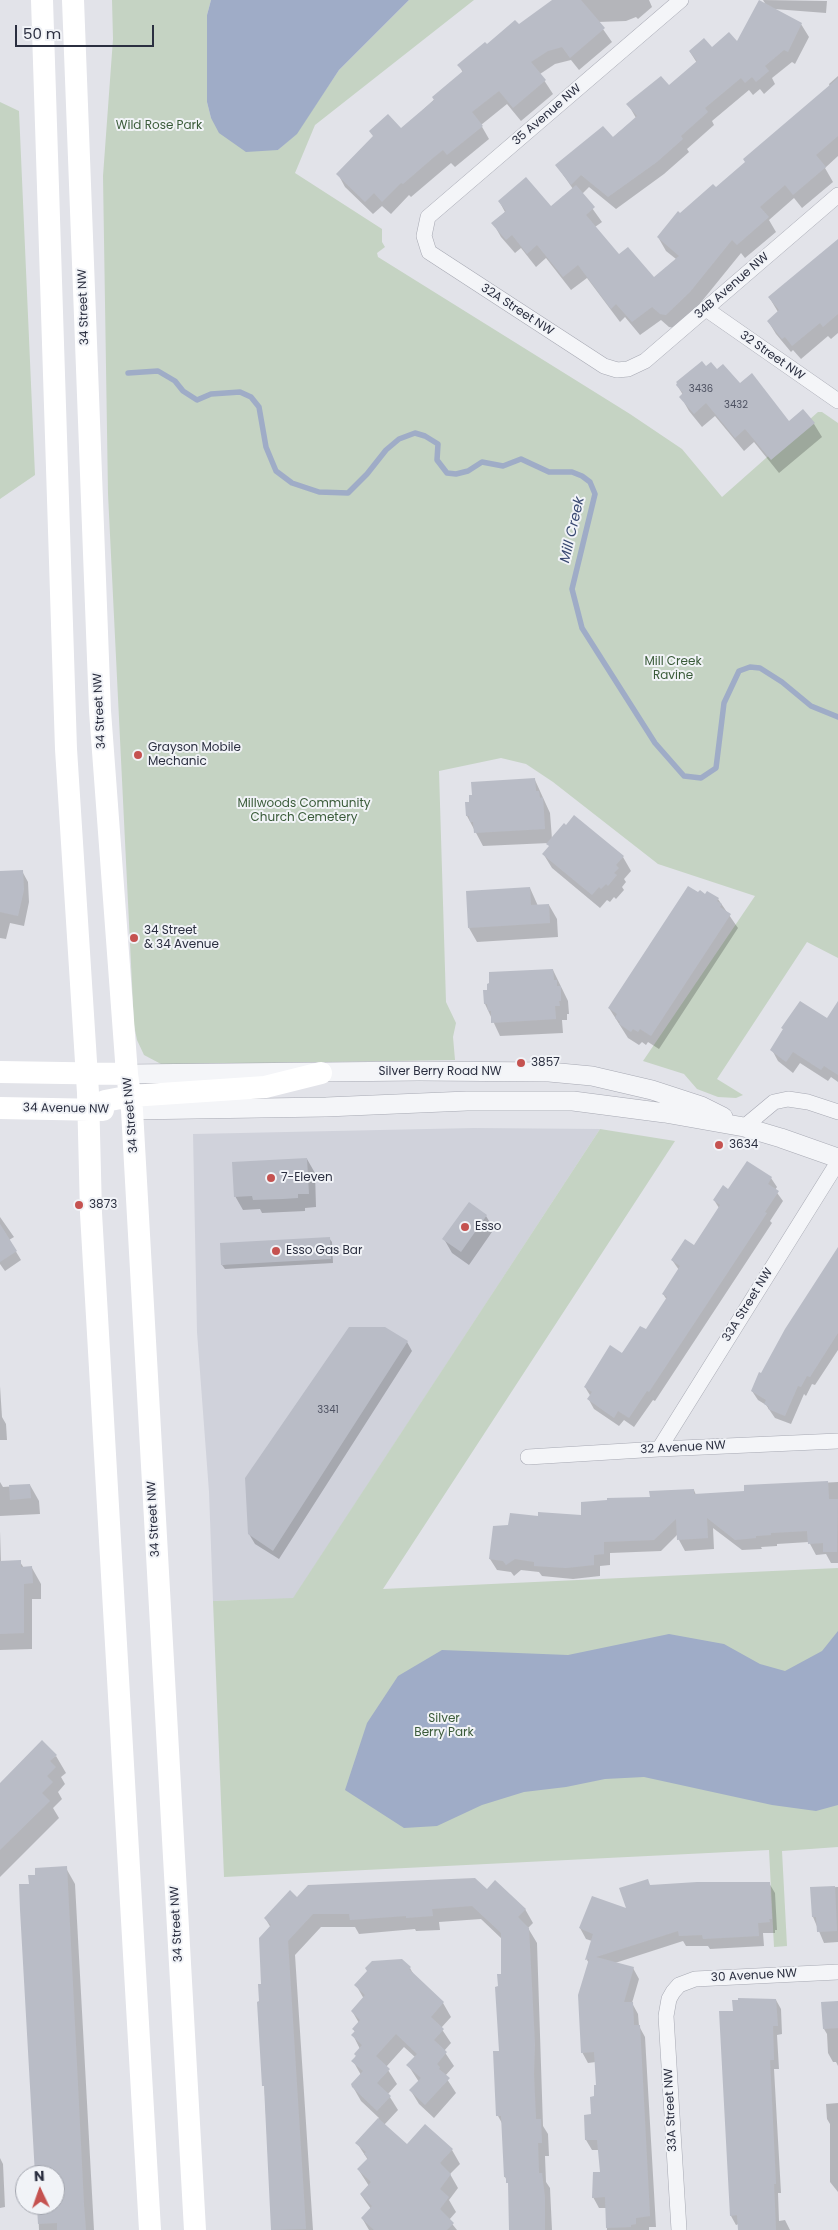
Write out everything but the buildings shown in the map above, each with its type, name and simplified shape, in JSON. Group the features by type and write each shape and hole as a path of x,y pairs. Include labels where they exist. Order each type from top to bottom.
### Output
{"main road":[{"path":"42,0 66,749 88,1110 91,1213 150,2230"},
{"name":"34 Street NW","path":"73,0 100,711 131,1103 195,2230"},
{"path":"0,1072 128,1074"},
{"path":"88,1110 105,1101 131,1103 266,1087 321,1073"},
{"name":"34 Avenue NW","path":"0,1108 88,1110"}],"street":[{"name":"35 Avenue NW","path":"424,236 428,216 681,0"},
{"name":"34B Avenue NW","path":"622,370 641,364 838,195"},
{"name":"32A Street NW","path":"424,236 429,252 604,366 622,370"},
{"name":"32 Street NW","path":"706,309 838,401"},
{"name":"Silver Berry Road NW","path":"128,1074 418,1071 549,1072 592,1076 678,1098 701,1106 744,1127"},
{"path":"744,1127 774,1102 788,1099 808,1102 838,1112"},
{"name":"Silver Berry Road NW","path":"131,1103 326,1107 467,1100 574,1101 665,1113 744,1127 781,1138 838,1160"},
{"name":"33A Street NW","path":"659,1449 838,1160"},
{"name":"32 Avenue NW","path":"528,1457 838,1441"},
{"name":"30 Avenue NW","path":"673,1992 679,1985 695,1979 838,1972"},
{"name":"33A Street NW","path":"673,1992 669,1999 666,2016 678,2230"}],"shaded area":[{"path":"474,1128 600,1129 293,1599 213,1601 209,1492 197,1332 193,1134"}],"green space":[{"path":"112,0 211,0 207,15 207,102 211,118 278,150 296,134 339,70 409,0 474,0 315,125 295,173 382,229 382,242 385,247 377,253 378,257 630,414 682,449 722,497 818,412 822,412 838,423 838,958 807,942 717,1079 743,1095 736,1098 718,1097 697,1089 684,1074 643,1061 755,896 658,864 553,782 526,764 501,758 439,771 446,1002 456,1023 453,1037 455,1060 198,1064 178,1066 161,1064 144,1055 137,1040 134,1025 108,494 103,176 113,39"},
{"path":"0,102 19,111 35,475 0,499"},
{"name":"Silver Berry Park","path":"600,1129 675,1141 383,1589 838,1568 838,1847 782,1851 787,1946 774,1947 769,1850 224,1877 213,1601 293,1598"}],"water":[{"path":"211,0 409,0 339,70 297,134 278,150 246,152 219,133 211,118 207,102 207,15"},
{"path":"838,1631 838,1805 816,1811 772,1805 644,1777 605,1779 566,1787 524,1792 482,1805 437,1826 404,1828 345,1790 367,1723 398,1676 442,1650 568,1655 669,1634 724,1644 760,1664 785,1671 822,1651"}],"waterway":[{"name":"Mill Creek","path":"128,373 158,371 175,381 183,391 197,400 211,394 240,392 251,397 259,407 266,447 276,471 292,483 319,492 348,493 367,474 386,450 399,439 415,433 425,436 438,444 437,460 447,473 456,474 468,471 482,462 503,466 521,459 549,472 572,472 582,476 590,482 595,494 572,589 582,628 655,743 684,776 701,778 716,768 724,703 739,671 750,667 760,668 782,682 811,706 838,717"}],"place":[{"name":"Grayson Mobile Mechanic","path":"138,755"},
{"name":"34 Street & 34 Avenue","path":"134,938"},
{"name":"3857","path":"521,1063"},
{"name":"3634","path":"719,1145"},
{"name":"7-Eleven","path":"271,1178"},
{"name":"3873","path":"79,1205"},
{"name":"Esso","path":"465,1227"},
{"name":"Esso Gas Bar","path":"276,1251"}],"park label":[{"name":"Wild Rose Park","path":"159,126"},
{"name":"Mill Creek Ravine","path":"673,669"},
{"name":"Millwoods Community Church Cemetery","path":"304,811"}]}
